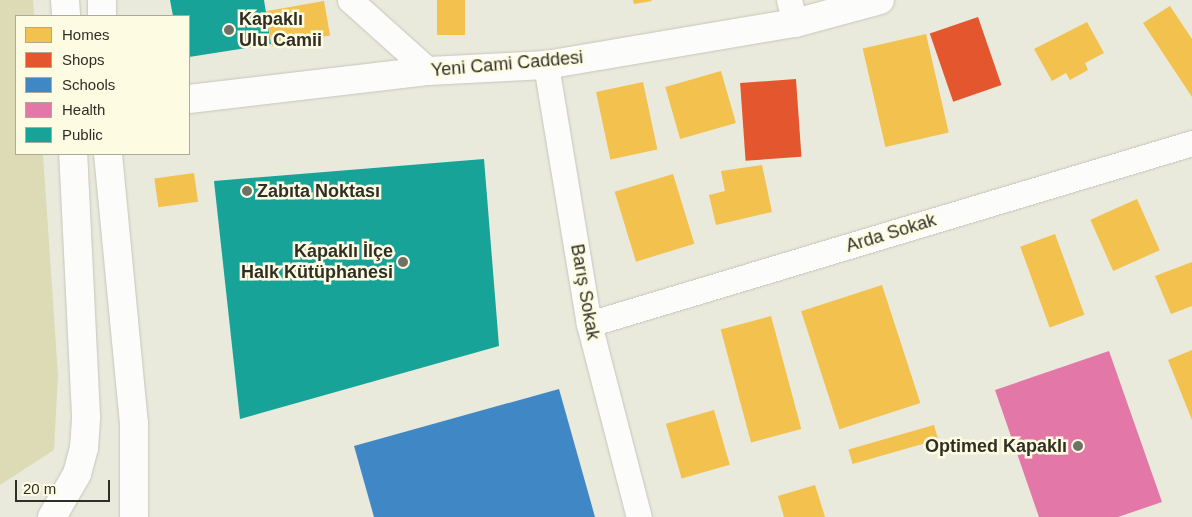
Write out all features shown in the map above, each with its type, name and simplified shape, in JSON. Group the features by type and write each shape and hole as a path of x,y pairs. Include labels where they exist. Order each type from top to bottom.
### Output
{"main road":[{"path":"65,0 66,15"},
{"path":"102,0 102,15"},
{"name":"Yeni Cami Caddesi","path":"190,99 429,71 546,65 792,11 880,0"},
{"path":"52,517 77,474 84,448 86,416 73,155"},
{"path":"108,155 134,423 134,517"}],"street":[{"path":"350,0 429,71"},
{"name":"Barış Sokak","path":"546,65 589,324 638,517"},
{"name":"Arda Sokak","path":"589,324 1192,143"}],"green space":[{"path":"0,0 33,0 34,15 15,15 15,155 43,155 58,376 54,450 0,485"}],"building: Homes":[{"path":"437,0 465,0 465,35 437,35"},
{"path":"633,0 651,0 652,1 634,4"},
{"path":"324,1 330,35 272,46 266,11"},
{"path":"1170,6 1192,39 1192,97 1143,23"},
{"path":"1087,22 1104,53 1085,63 1088,70 1070,80 1066,73 1052,81 1034,49"},
{"path":"926,34 949,132 885,147 863,49"},
{"path":"721,71 736,123 680,139 665,87"},
{"path":"643,82 657,149 610,159 596,92"},
{"path":"762,165 772,212 716,225 709,195 725,191 721,171"},
{"path":"194,173 198,202 158,207 154,179"},
{"path":"673,174 694,244 636,262 615,192"},
{"path":"1137,199 1160,250 1113,271 1090,220"},
{"path":"1055,234 1084,315 1050,327 1020,247"},
{"path":"1192,262 1192,306 1171,314 1155,276"},
{"path":"882,285 920,403 839,429 801,311"},
{"path":"771,316 801,429 751,442 721,329"},
{"path":"1192,350 1192,420 1168,360"},
{"path":"714,410 730,465 682,479 666,424"},
{"path":"934,425 938,439 853,464 848,450"},
{"path":"815,485 825,517 784,517 778,496"}],"building: Shops":[{"path":"978,17 1001,85 953,102 930,34"},
{"path":"796,79 801,157 746,161 740,83"}],"building: Schools":[{"path":"559,389 595,517 374,517 354,446"}],"building: Health":[{"name":"Optimed Kapaklı","path":"1109,351 1162,502 1118,517 1039,517 995,390"}],"building: Public":[{"name":"Kapaklı Ulu Camii","path":"170,0 264,0 271,44 190,57 190,15 173,15"},
{"path":"484,159 499,346 240,419 214,181"}],"place":[{"name":"Kapaklı Ulu Camii","path":"229,30"},
{"name":"Zabıta Noktası","path":"247,191"},
{"name":"Kapaklı İlçe Halk Kütüphanesi","path":"403,262"},
{"name":"Optimed Kapaklı","path":"1078,446"}]}
